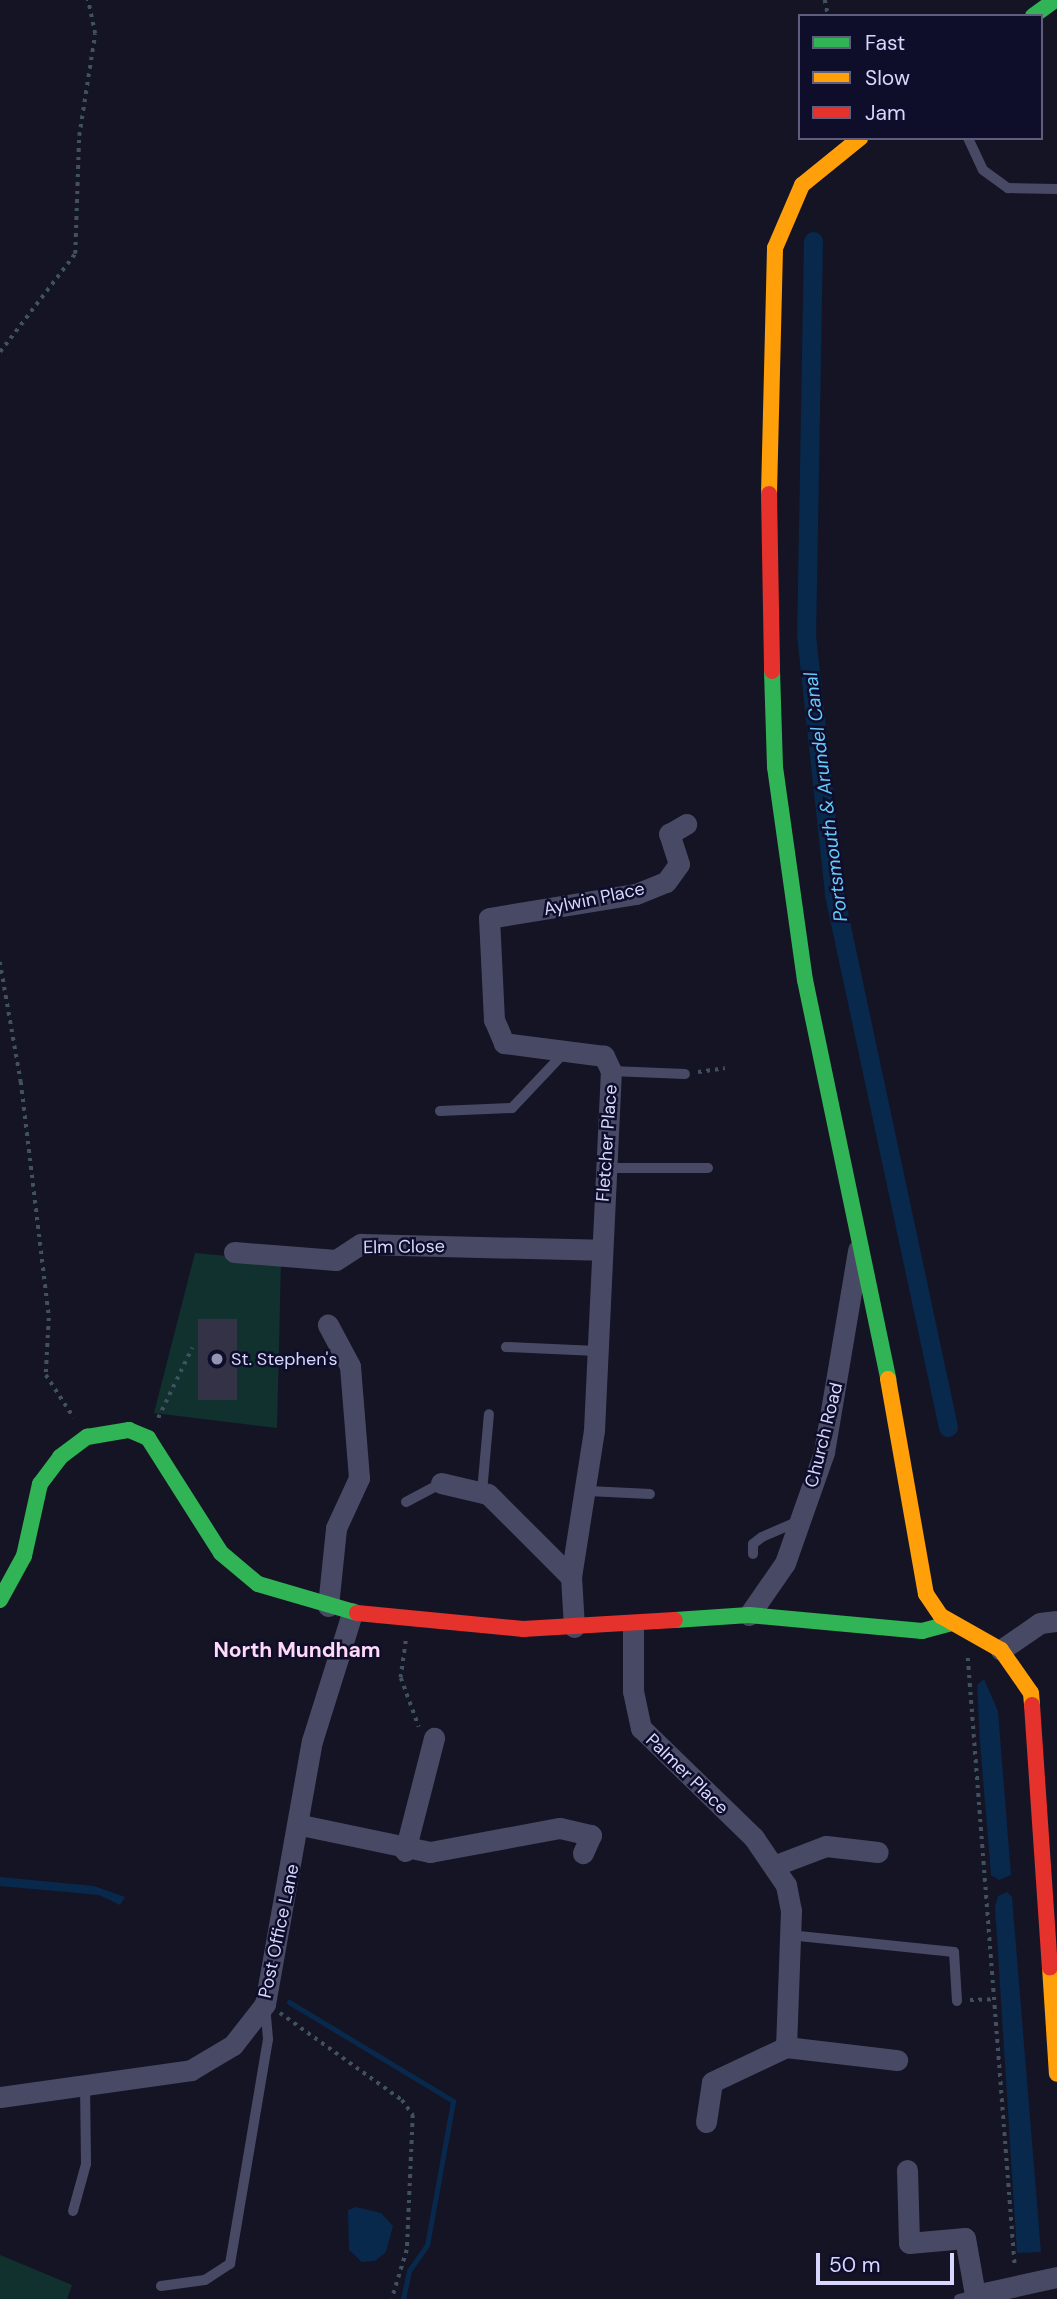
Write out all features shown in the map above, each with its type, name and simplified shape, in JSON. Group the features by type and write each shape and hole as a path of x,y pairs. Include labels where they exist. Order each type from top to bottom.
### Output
{"main road":[{"path":"1036,14 1055,0"},
{"path":"858,140 802,185 775,248 768,557 771,687 784,839 808,993 860,1241 923,1581 931,1604 952,1623 1001,1650 1031,1693 1057,2074"},
{"path":"0,1600 20,1566 40,1484 60,1457 87,1437 129,1430 148,1438 220,1553 258,1584 352,1613 409,1622 574,1627 633,1626 749,1615 922,1631 952,1623"}],"street":[{"name":"Aylwin Place","path":"489,918 636,894 666,882 679,863 669,834 686,824"},
{"name":"Fletcher Place","path":"489,918 494,1020 504,1043 604,1056 611,1070 588,1491 571,1577 574,1627"},
{"name":"Church Road","path":"749,1615 785,1563 801,1520 838,1386 860,1241"},
{"name":"Elm Close","path":"234,1252 336,1260 361,1244 600,1250"},
{"path":"328,1325 350,1366 359,1478 336,1528 328,1606"},
{"path":"441,1483 482,1492 511,1511 571,1577"},
{"name":"Post Office Lane","path":"0,2097 191,2070 233,2045 265,2004 301,1825 312,1741 352,1613"},
{"path":"1001,1650 1040,1623 1057,1622"},
{"name":"Palmer Place","path":"633,1626 633,1691 641,1728 776,1865 788,1898 786,2047"},
{"path":"405,1851 434,1738"},
{"path":"301,1825 405,1851 462,1850 560,1828 591,1835 583,1853"},
{"path":"776,1865 826,1846 878,1852"},
{"path":"706,2122 712,2082 786,2047 897,2060"},
{"path":"907,2170 909,2243 965,2238 967,2297 1016,2283 1057,2277"}],"lane":[{"path":"969,140 983,170 1008,188 1057,189"},
{"path":"440,1111 523,1103 565,1052"},
{"path":"611,1070 685,1074"},
{"path":"605,1168 708,1168"},
{"path":"506,1347 597,1351"},
{"path":"482,1492 489,1414"},
{"path":"406,1502 441,1483"},
{"path":"588,1491 650,1494"},
{"path":"753,1554 753,1544 762,1537 801,1520"},
{"path":"789,1935 954,1952 957,2001"},
{"path":"161,2286 205,2280 230,2263 267,2050 265,2004"},
{"path":"74,2211 86,2164 85,2084"}],"path":[{"path":"0,352 75,254 79,136 95,34 88,0"},
{"path":"0,962 21,1082 49,1318 46,1375 87,1437"},
{"path":"685,1074 724,1068"},
{"path":"148,1438 192,1348"},
{"path":"409,1622 401,1678 406,1704 421,1731 434,1738"},
{"path":"968,1632 1016,2283"},
{"path":"957,2001 993,1999"},
{"path":"265,2004 402,2100 413,2115 407,2250 392,2299"}],"green space":[{"path":"195,1253 281,1261 277,1428 154,1413"},
{"path":"0,2255 72,2285 67,2299 0,2299"}],"water":[{"path":"984,1679 998,1711 1011,1875 999,1880 991,1875 980,1743 977,1685"},
{"path":"0,1877 94,1886 125,1897 120,1905 99,1895 0,1886"},
{"path":"1007,1892 1012,1897 1041,2252 1017,2253 995,1907 998,1896"},
{"path":"356,2207 381,2213 393,2226 386,2252 375,2261 362,2262 349,2250 348,2210"}],"building":[{"name":"St. Stephen's","path":"198,1319 237,1319 237,1400 198,1400"}],"waterway":[{"name":"Portsmouth & Arundel Canal","path":"813,241 806,635 834,894 948,1427"},
{"path":"289,2002 453,2101 427,2245 409,2271 403,2299"}],"traffic: fast":[{"path":"1036,14 1055,0"},
{"path":"772,671 775,767 805,980 888,1379"},
{"path":"0,1600 24,1556 40,1484 60,1457 87,1437 129,1430 148,1438 221,1553 258,1584 357,1613"},
{"path":"675,1620 749,1615 922,1631 952,1623"}],"traffic: slow":[{"path":"769,494 775,248 802,185 858,140"},
{"path":"888,1379 926,1594 941,1616 1001,1650 1031,1693 1032,1705"},
{"path":"1050,1967 1057,2074"}],"traffic: jam":[{"path":"769,494 772,671"},
{"path":"357,1613 523,1629 675,1620"},
{"path":"1032,1705 1050,1967"}],"place":[{"name":"St. Stephen's","path":"217,1359"}],"district":[{"name":"North Mundham","path":"297,1650"}]}
